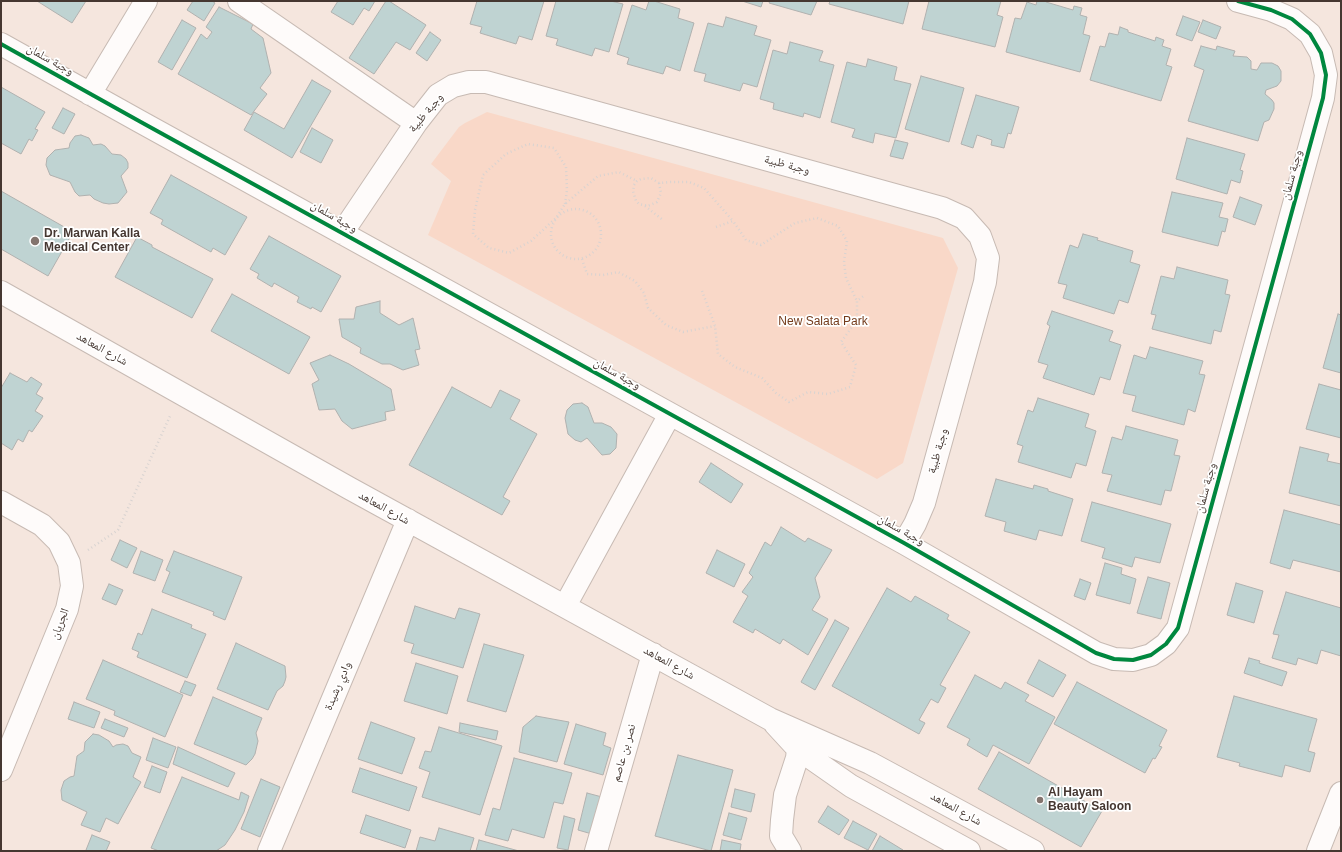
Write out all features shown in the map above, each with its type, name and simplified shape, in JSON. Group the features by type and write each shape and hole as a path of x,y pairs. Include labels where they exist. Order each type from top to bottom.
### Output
{"street":[{"path":"90,94 146,1"},
{"path":"239,1 416,123"},
{"name":"وجبة سلمان","path":"1,44 904,543 1096,653 1114,660 1133,660 1151,655 1166,644 1178,628 1324,98 1326,75 1321,53 1310,34 1292,18 1271,10 1238,1"},
{"name":"وجبة ظبية","path":"342,233 416,123 438,95 453,86 469,82 486,82 942,208 964,218 980,236 988,258 985,282 924,503 915,524 904,543"},
{"name":"شارع المعاهد","path":"1,292 408,520 770,719 870,763 1033,851"},
{"path":"565,606 670,414"},
{"name":"الجريان","path":"1,502 42,525 59,542 69,563 72,586 67,609 1,770"},
{"name":"وادي رشيدة","path":"269,851 408,520"},
{"name":"نصر بن عاصم","path":"596,851 653,654"},
{"name":"شارع المعاهد","path":"770,719 798,750 851,786 969,851"},
{"path":"790,851 781,836 782,820 785,795 797,758 798,750"},
{"path":"1318,851 1341,792"}],"path":[{"path":"565,204 567,190 566,167 554,148 528,144 506,154 484,175 475,210 473,234 489,248 508,253 532,240 556,218 564,212 572,209 584,210 592,214 598,220 602,236 596,250 590,256 582,259 573,260 564,257 557,252 552,243 550,234 552,226 556,218 565,204 598,176 619,172 637,181"},
{"path":"664,220 636,201 633,191 634,185 637,181 646,177 659,183 689,182 704,188 733,221 746,240 760,246 795,223 817,218 838,226 847,241 844,262 846,278 857,301 857,320 841,342 856,365 850,387 828,394 808,392 789,402 776,393 762,378 735,367 718,354 715,326 702,291"},
{"path":"644,205 653,204 660,198 661,193 659,183"},
{"path":"716,227 733,221"},
{"path":"582,259 587,274 603,275 618,272 635,281 644,293 648,308 666,325 683,332 715,326"},
{"path":"857,301 866,295"},
{"path":"69,563 118,530 161,438 180,393"}],"green space":[{"name":"New Salata Park","path":"487,112 943,238 958,268 903,463 877,479 428,235 451,181 431,164 459,127"}],"building":[{"path":"37,1 86,1 72,23"},
{"path":"193,1 212,1 215,3 204,21 187,10"},
{"path":"338,1 375,1 369,11 364,8 353,25 331,12"},
{"path":"386,1 389,1 426,25 410,50 396,42 374,74 349,58"},
{"path":"477,1 544,1 532,40 519,36 516,44 480,33 482,27 470,24"},
{"path":"556,1 611,1 623,4 609,52 595,48 592,56 556,45 558,39 546,36"},
{"path":"649,1 654,1 680,9 678,18 694,23 680,71 666,66 663,74 627,64 629,58 617,54 632,5 646,10"},
{"path":"742,1 763,1 761,7"},
{"path":"770,1 817,1 811,15 769,3"},
{"path":"830,1 909,1 903,24 829,4"},
{"path":"929,1 1001,1 997,15 1003,17 995,47 922,29"},
{"path":"1037,1 1046,1 1073,10 1074,6 1082,8 1080,15 1087,17 1083,34 1090,36 1080,72 1006,52 1015,18 1021,19 1027,2 1036,5"},
{"path":"219,7 253,24 251,29 263,38 271,73 260,88 267,94 251,115 178,74 201,34 207,39 212,32 206,27"},
{"path":"1183,16 1200,22 1192,41 1176,35"},
{"path":"726,17 757,26 754,35 771,40 757,87 743,83 740,91 704,81 706,74 694,71 708,23 723,27"},
{"path":"182,20 196,28 172,70 158,62"},
{"path":"1203,20 1221,27 1216,39 1198,32"},
{"path":"1120,27 1128,30 1128,32 1155,41 1156,37 1164,40 1162,46 1171,49 1166,65 1172,67 1161,101 1090,80 1100,46 1105,47 1109,33 1118,35"},
{"path":"430,32 441,40 427,61 416,53"},
{"path":"790,42 823,51 819,61 834,65 820,118 804,113 803,117 773,109 774,103 760,99 773,50 787,54"},
{"path":"1201,46 1216,50 1217,46 1235,51 1233,56 1247,57 1251,61 1251,69 1257,70 1261,63 1272,63 1278,66 1281,71 1281,81 1277,86 1266,90 1265,94 1274,103 1274,109 1269,120 1264,122 1258,141 1188,121 1204,70 1194,66"},
{"path":"868,59 897,67 894,80 911,84 896,138 875,133 873,143 852,137 855,129 831,122 847,62 866,67"},
{"path":"921,76 964,88 949,142 905,129"},
{"path":"312,80 331,91 292,158 244,130 254,112 284,129"},
{"path":"1,87 45,112 35,129 38,130 32,141 29,139 21,154 1,143"},
{"path":"976,95 1019,107 1011,134 1008,133 1004,148 991,145 992,140 977,135 973,148 961,144"},
{"path":"63,108 75,114 64,134 52,128"},
{"path":"312,128 333,140 321,163 300,152"},
{"path":"81,135 89,138 93,145 101,144 105,146 112,154 121,155 126,159 128,168 121,176 127,192 118,203 103,203 94,199 90,195 79,196 75,192 70,182 50,175 46,165 47,158 55,150 69,148 70,143 75,136"},
{"path":"1187,138 1245,154 1240,170 1243,171 1240,183 1231,180 1227,194 1176,179"},
{"path":"895,140 908,143 903,159 890,156"},
{"path":"171,175 247,217 225,255 213,248 211,252 161,224 163,220 150,213"},
{"name":"Dr. Marwan Kalla Medical Center","path":"1,191 73,232 48,276 1,249"},
{"path":"1172,192 1223,203 1219,217 1228,219 1225,232 1222,231 1218,246 1162,232"},
{"path":"1240,197 1262,205 1255,225 1233,217"},
{"path":"1083,234 1133,251 1130,262 1140,265 1128,303 1119,300 1114,314 1063,298 1067,285 1058,283 1070,245 1078,248"},
{"path":"269,236 341,276 321,312 297,302 299,297 274,283 272,287 257,278 259,274 250,269"},
{"path":"137,237 152,245 152,247 213,279 192,318 115,277"},
{"path":"1177,267 1228,280 1225,294 1230,295 1221,332 1214,330 1211,344 1152,329 1156,315 1151,314 1161,276 1174,279"},
{"path":"232,294 310,337 289,374 211,331"},
{"path":"380,301 380,313 399,325 413,318 420,349 415,350 419,365 403,370 390,364 382,364 360,353 361,348 342,337 339,319 354,319 356,307"},
{"path":"1052,311 1113,331 1109,341 1121,345 1110,380 1100,377 1094,395 1043,378 1048,365 1038,362 1050,326 1047,324"},
{"path":"1338,314 1341,315 1341,373 1323,368"},
{"path":"1150,347 1203,361 1199,374 1205,375 1195,412 1188,409 1184,425 1132,411 1136,396 1123,393 1134,355 1146,359"},
{"path":"330,355 349,364 391,389 395,410 385,412 386,420 352,429 342,421 335,409 319,410 312,384 319,380 310,363"},
{"path":"10,373 27,382 31,377 42,384 36,394 43,398 35,411 43,416 32,432 29,430 23,442 18,439 12,450 1,443 1,388"},
{"path":"1319,384 1341,390 1341,438 1306,429"},
{"path":"452,387 491,408 500,390 520,400 510,419 537,434 503,497 510,501 502,515 409,465"},
{"path":"1038,398 1089,414 1085,427 1096,431 1086,466 1076,463 1071,478 1018,462 1023,446 1017,444 1028,410 1033,412"},
{"path":"582,403 588,407 594,423 602,423 611,427 617,434 616,448 610,454 602,455 587,438 581,442 575,440 568,434 565,418 567,410 573,404"},
{"path":"1126,426 1178,440 1174,455 1180,456 1171,491 1165,490 1161,505 1107,491 1112,475 1102,473 1112,437 1122,440"},
{"path":"1300,447 1329,454 1327,461 1341,464 1341,506 1289,493"},
{"path":"711,463 743,484 731,503 699,482"},
{"path":"996,479 1033,489 1034,485 1073,499 1062,536 1039,530 1036,540 1004,531 1006,522 985,516"},
{"path":"1092,502 1171,524 1160,563 1135,557 1132,567 1102,558 1105,548 1081,541"},
{"path":"1284,510 1341,525 1341,572 1293,560 1290,569 1270,563"},
{"path":"781,527 805,542 808,538 832,550 815,578 820,597 812,610 828,619 808,655 783,639 780,644 755,629 753,633 733,622 748,596 742,592 753,577 749,573 765,542 771,546"},
{"path":"120,540 137,548 127,568 111,560"},
{"path":"717,550 745,564 734,587 706,573"},
{"path":"141,551 163,560 155,581 133,573"},
{"path":"174,551 242,577 225,620 213,615 214,612 162,592 170,572 166,570"},
{"path":"1105,563 1122,568 1121,574 1136,579 1130,604 1096,595"},
{"path":"1148,577 1170,583 1161,619 1137,613"},
{"path":"1080,579 1091,583 1085,600 1074,596"},
{"path":"1236,583 1263,591 1254,623 1227,615"},
{"path":"109,584 123,590 116,605 102,599"},
{"path":"887,588 911,602 915,596 949,615 947,619 970,632 940,685 946,688 938,703 931,699 919,720 925,723 919,734 832,686"},
{"path":"1286,592 1341,608 1341,656 1321,650 1317,664 1298,658 1296,665 1272,658 1279,635 1273,634"},
{"path":"415,606 455,619 459,608 480,614 463,668 411,653 414,644 404,641"},
{"path":"152,609 192,625 191,628 206,634 187,678 137,657 139,652 132,649 138,633 142,635"},
{"path":"835,620 849,628 815,690 801,682"},
{"path":"236,643 285,666 285,681 283,686 277,691 268,710 217,689"},
{"path":"484,644 524,655 506,712 467,701"},
{"path":"1249,658 1260,661 1259,663 1287,672 1282,686 1244,673"},
{"path":"103,660 183,695 165,737 114,715 115,711 86,699"},
{"path":"1039,660 1066,675 1053,697 1027,683"},
{"path":"416,663 458,676 447,714 404,701"},
{"path":"975,675 1001,689 1005,682 1029,695 1025,701 1055,717 1029,764 993,745 987,757 967,745 970,739 947,727"},
{"path":"185,681 196,685 191,696 180,692"},
{"path":"1077,682 1167,730 1159,746 1162,747 1155,759 1153,758 1145,773 1054,724"},
{"path":"1234,696 1317,719 1308,751 1315,753 1310,772 1285,765 1282,777 1239,766 1240,763 1217,757"},
{"path":"213,697 262,718 256,733 258,741 255,754 246,765 194,744"},
{"path":"74,702 100,712 94,728 68,719"},
{"path":"536,716 569,722 557,762 519,752 523,727"},
{"path":"105,719 128,728 124,737 101,728"},
{"path":"371,722 415,738 402,774 358,759"},
{"path":"460,723 498,731 496,740 459,732"},
{"path":"576,724 606,733 603,745 611,748 603,775 564,764"},
{"path":"439,727 502,746 480,815 422,797 430,772 419,768 425,751 431,752"},
{"path":"93,734 99,735 109,741 113,747 123,744 128,746 132,753 141,757 133,777 141,782 118,824 106,818 100,832 81,825 87,812 62,800 61,790 64,781 74,776 77,756 84,751 85,742"},
{"path":"153,738 176,747 168,768 146,760"},
{"path":"178,747 235,773 228,787 173,764"},
{"name":"Al Hayam Beauty Saloon","path":"999,752 1102,811 1081,847 978,789"},
{"path":"678,755 733,770 711,851 655,836"},
{"path":"514,758 572,773 563,804 554,802 544,838 512,829 508,841 485,835 493,808 500,810"},
{"path":"152,766 167,772 160,793 144,787"},
{"path":"360,768 417,787 409,811 352,792"},
{"path":"182,777 239,800 241,792 249,796 244,812 235,830 225,845 216,851 159,851 151,848"},
{"path":"261,779 280,787 260,837 241,829"},
{"path":"735,789 755,794 751,812 731,807"},
{"path":"587,793 602,797 592,834 578,830"},
{"path":"828,806 849,820 839,835 818,822"},
{"path":"729,813 747,818 741,840 723,835"},
{"path":"366,815 411,830 405,848 360,833"},
{"path":"564,816 575,819 568,850 557,848"},
{"path":"853,821 877,834 868,850 844,838"},
{"path":"439,828 474,838 470,851 416,851 420,837 435,841"},
{"path":"92,835 110,842 106,851 86,850"},
{"path":"880,836 903,850 903,851 872,851"},
{"path":"479,840 519,851 476,851"},
{"path":"722,840 741,844 740,851 720,851"}],"cycle path":[{"path":"1,44 904,543 1096,653 1114,659 1133,660 1151,655 1166,644 1178,628 1323,98 1326,75 1321,53 1310,34 1292,19 1271,10 1238,1"}],"place":[{"name":"Dr. Marwan Kalla Medical Center","path":"35,241"},
{"name":"Al Hayam Beauty Saloon","path":"1040,800"}]}
